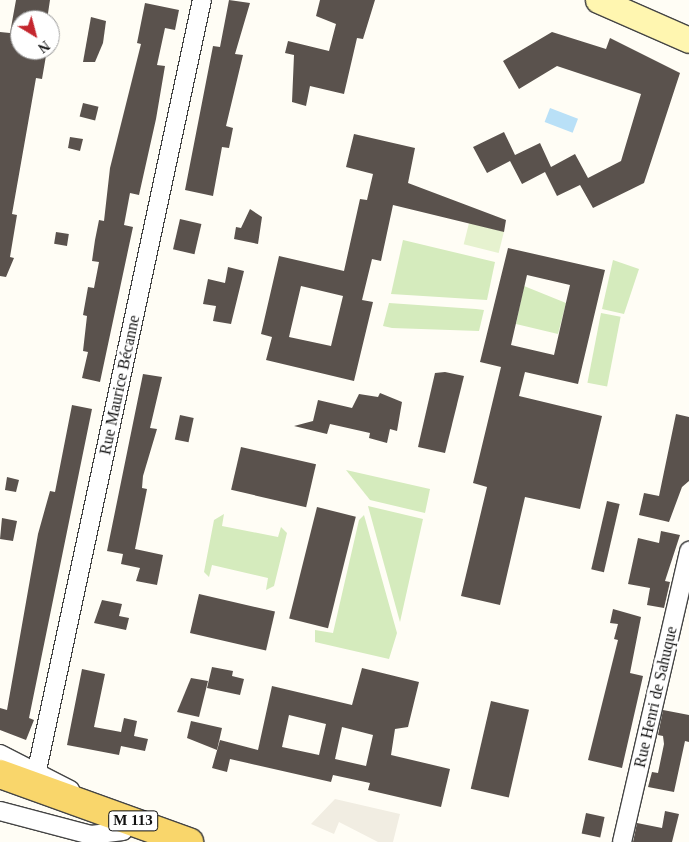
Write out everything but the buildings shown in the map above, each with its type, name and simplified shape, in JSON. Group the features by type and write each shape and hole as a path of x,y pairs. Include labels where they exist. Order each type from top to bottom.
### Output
{"main road":[{"name":"M 113","path":"0,774 190,842"},
{"name":"M 113","path":"0,793 161,842"}],"street":[{"name":"Rue Maurice Bécanne","path":"37,770 202,0"},
{"path":"598,0 689,40"},
{"name":"Rue Henri de Sahuque","path":"622,842 689,551"},
{"path":"0,754 37,770 67,786 80,802"},
{"path":"0,811 91,835 123,830"}],"green space":[{"path":"469,223 504,232 499,253 464,244"},
{"path":"403,240 495,262 487,300 391,294"},
{"path":"613,260 639,269 624,314 602,309"},
{"path":"524,286 566,303 558,334 516,324"},
{"path":"389,303 484,310 479,331 392,328 383,326"},
{"path":"601,313 621,317 607,387 587,383"},
{"path":"346,470 430,489 425,513 370,500"},
{"path":"368,506 423,519 400,622"},
{"path":"224,514 222,526 278,537 281,527 287,533 274,586 266,590 268,578 212,565 209,577 204,572 214,520"},
{"path":"364,515 397,633 389,659 315,642 315,630 333,633 359,520"}],"shaded area":[{"path":"335,799 400,814 393,842 378,842 339,822 334,834 311,824"}],"water":[{"path":"550,108 578,119 573,133 545,122"}]}
